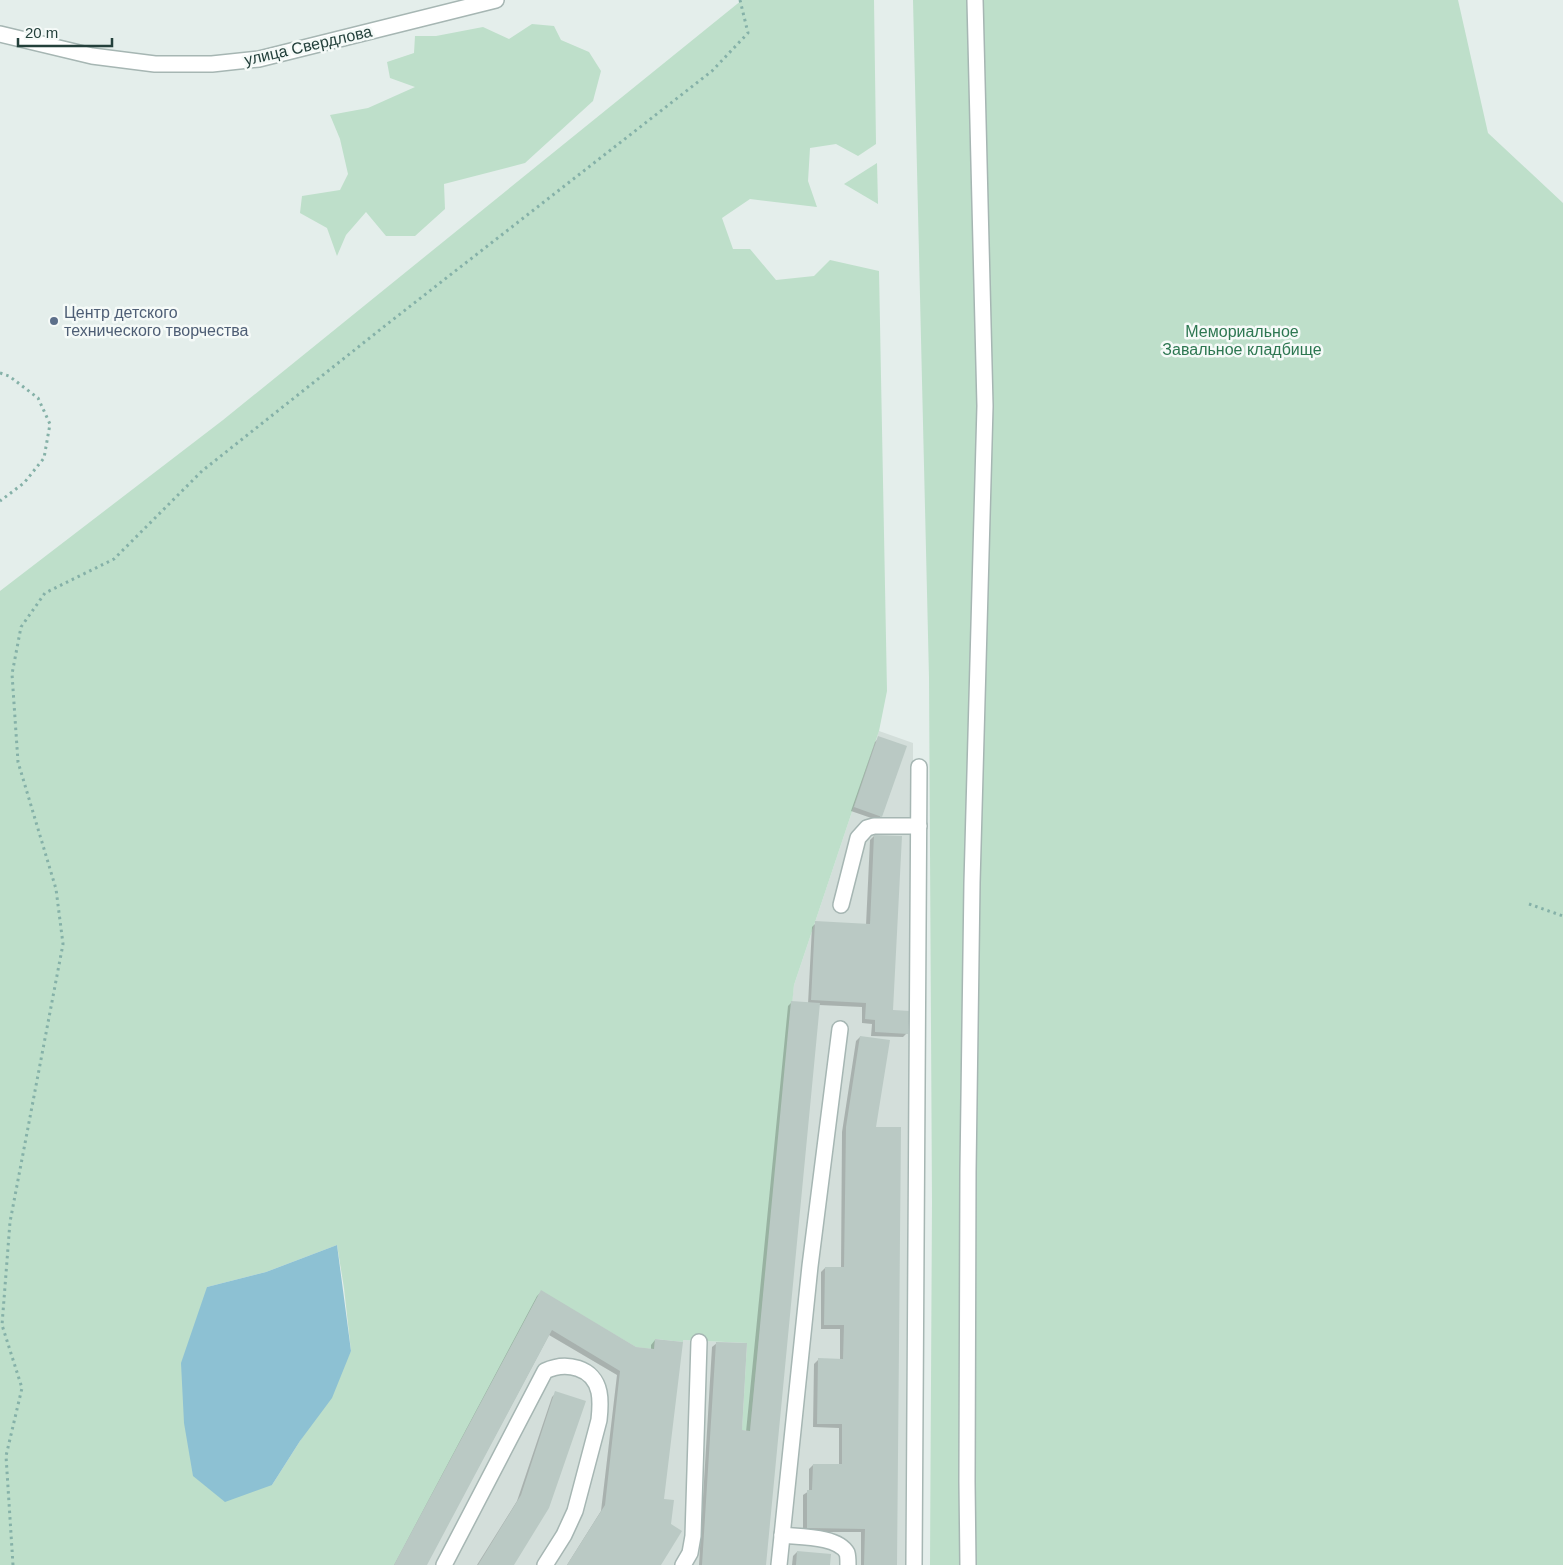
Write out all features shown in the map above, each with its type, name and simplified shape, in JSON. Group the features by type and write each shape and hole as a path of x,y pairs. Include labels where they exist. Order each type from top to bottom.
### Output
{"street":[{"name":"улица Свердлова","path":"0,34 92,56 155,64 212,64 259,59 496,0"},
{"path":"968,1565 968,1171 972,883 985,406 975,0"},
{"path":"914,1565 919,767"},
{"path":"841,905 858,838 862,832 874,826 919,826"},
{"path":"779,1565 810,1266 840,1029"},
{"path":"683,1565 690,1552 693,1536 699,1342"},
{"path":"444,1565 545,1371 554,1366 569,1365 582,1370 594,1380 599,1391 601,1408 575,1510 564,1535 545,1565"},
{"path":"782,1535 831,1541 840,1545 848,1554 848,1565"}],"path":[{"path":"13,1565 6,1456 22,1388 2,1325 10,1222 62,944 56,889 18,762 12,674 22,627 44,593 114,559 202,471 712,70 748,34 740,0"},
{"path":"0,373 8,376 38,398 50,424 44,458 24,483 0,502"},
{"path":"1529,904 1563,916"}],"shaded area":[{"path":"879,731 913,743 913,1010 908,1124 905,1565 394,1565 541,1290 655,1339 683,1342 683,1340 747,1343 742,1430 794,985"}],"green space":[{"path":"742,0 874,0 876,144 858,156 836,144 810,148 808,181 817,207 750,199 722,218 733,249 750,249 776,280 814,276 830,260 879,271 887,691 879,731 794,985 750,1431 742,1430 747,1343 683,1340 683,1342 655,1339 654,1349 636,1347 541,1291 394,1565 0,1565 0,591 223,420","holes":["337,1245 351,1351 300,1441 272,1485 207,1287 266,1272"]},
{"name":"Мемориальное Завальное кладбище","path":"913,0 1458,0 1488,133 1563,203 1563,1565 930,1565 932,1202 929,677"},
{"path":"532,24 554,26 561,40 589,52 601,71 593,101 525,163 444,184 445,209 415,236 386,236 366,212 346,235 337,256 327,228 300,213 302,196 340,190 348,174 340,139 330,115 368,108 415,87 390,78 387,62 414,53 415,36 436,36 483,27 509,39"},
{"path":"877,163 878,204 844,184"}],"water":[{"path":"337,1245 351,1351 332,1398 300,1441 272,1485 225,1502 193,1476 184,1423 181,1363 207,1287 266,1272"}],"building":[{"path":"878,736 907,746 882,817 854,807"},
{"path":"874,835 902,836 893,1010 910,1011 908,1034 875,1032 875,1020 865,1019 866,1003 811,1000 815,921 870,924"},
{"path":"791,1001 820,1003 766,1565 702,1565 716,1342 747,1343 742,1430 750,1431"},
{"path":"860,1036 890,1040 876,1127 901,1127 897,1565 864,1565 865,1529 807,1528 807,1490 812,1490 813,1464 842,1464 842,1424 817,1424 818,1358 843,1359 844,1325 824,1325 825,1267 844,1267 846,1127"},
{"path":"541,1290 636,1347 654,1349 655,1339 683,1342 664,1499 674,1500 671,1524 682,1531 661,1565 567,1565 605,1505 620,1371 552,1330 427,1565 394,1565"},
{"path":"555,1391 586,1401 549,1508 514,1565 478,1565 521,1495"},
{"path":"797,1551 831,1554 830,1565 796,1565"}],"place":[{"name":"Центр детского технического творчества","path":"54,321"}]}
